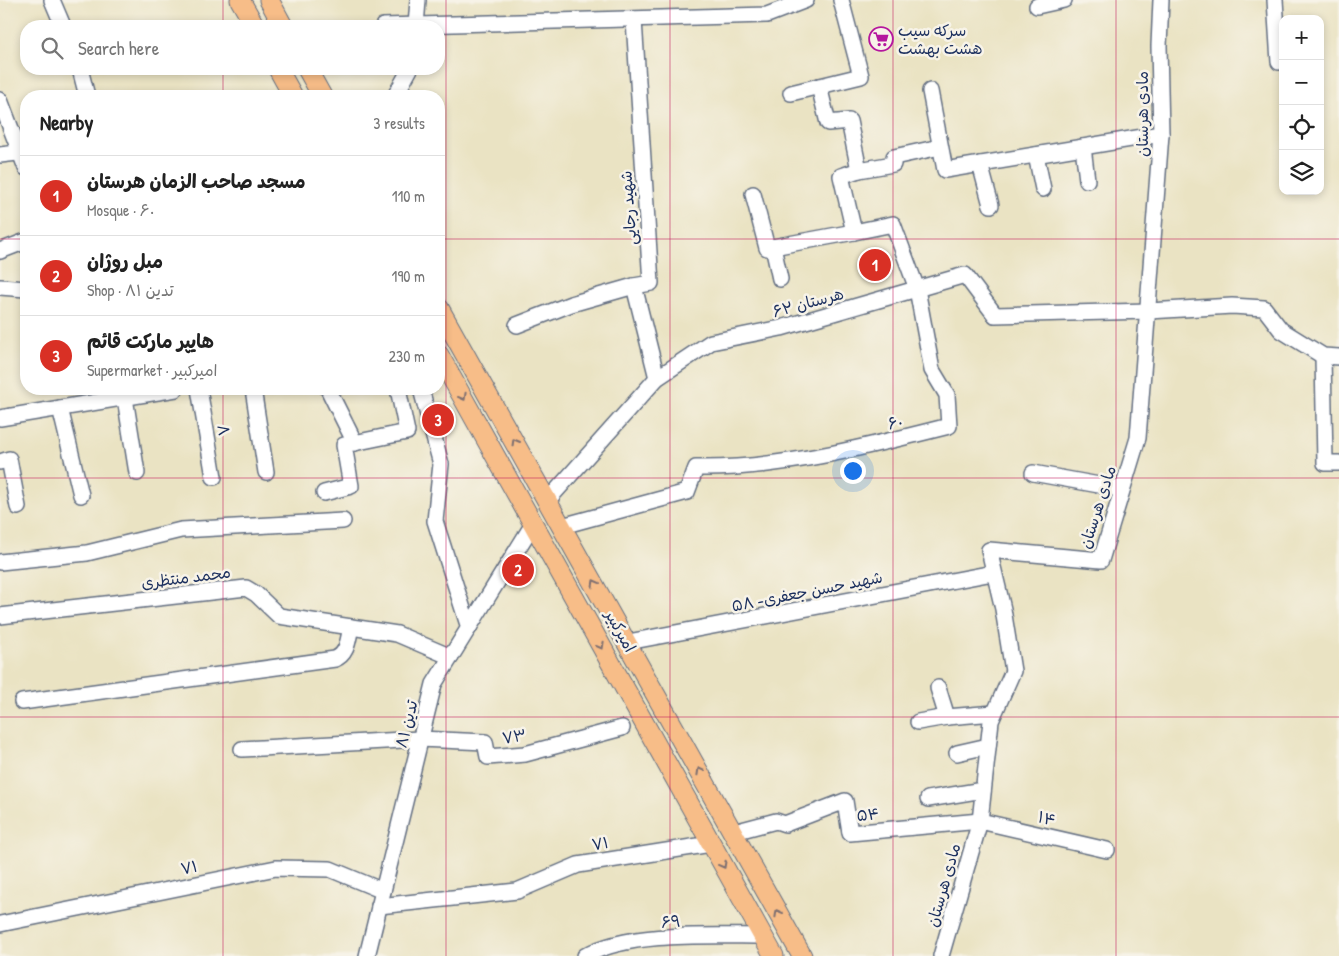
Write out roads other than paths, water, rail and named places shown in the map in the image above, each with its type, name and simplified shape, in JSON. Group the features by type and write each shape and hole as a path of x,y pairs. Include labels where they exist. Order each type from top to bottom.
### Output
{"main road":[{"path":"240,0 252,20"},
{"path":"269,0 280,20"},
{"path":"281,75 290,90"},
{"path":"310,75 319,90"},
{"name":"امیرکبیر","path":"445,319 628,642 802,956"},
{"name":"امیرکبیر","path":"445,372 533,524 774,956"}],"street":[{"path":"52,0 60,20"},
{"path":"416,20 418,0"},
{"path":"764,0 767,15"},
{"path":"445,24 767,15 806,0"},
{"path":"791,93 861,76 841,0"},
{"path":"1037,6 1064,0"},
{"name":"مادی هرستان","path":"941,956 980,821 991,721 1013,671 1003,609 989,550 1101,560 1138,438 1161,134 1159,46 1161,0"},
{"path":"1275,0 1279,62"},
{"name":"شهید رجایی","path":"634,20 651,283 634,286"},
{"path":"82,75 85,90"},
{"path":"398,90 407,75"},
{"path":"819,86 828,123 849,122 859,170"},
{"path":"930,91 944,170 1161,134"},
{"path":"0,100 20,143"},
{"path":"753,194 767,248 854,232 841,176 859,170 893,164 894,157 940,147"},
{"path":"1083,147 1087,180"},
{"path":"0,156 20,153"},
{"path":"1036,155 1043,189"},
{"path":"980,164 991,205"},
{"name":"۶۰","path":"562,526 686,492 696,468 771,463 875,445 949,426 947,394 932,370 917,289 893,224 854,232"},
{"path":"0,251 20,243"},
{"path":"773,246 780,279"},
{"name":"هرستان ۶۲","path":"548,500 657,378 711,342 781,328 965,275 995,315 1149,311"},
{"path":"517,325 571,304 634,286 657,378"},
{"path":"0,287 20,288"},
{"path":"1149,311 1232,306 1264,308 1281,330 1323,356 1339,357"},
{"path":"1323,356 1325,463 1339,463"},
{"path":"0,418 137,395"},
{"name":"۸","path":"200,395 214,477"},
{"path":"254,395 266,472"},
{"path":"331,395 355,443"},
{"path":"324,492 351,486 344,445 406,432 399,395"},
{"path":"423,395 441,464 435,521 469,628"},
{"path":"125,398 137,473"},
{"path":"60,408 81,495"},
{"path":"0,462 9,459 18,507"},
{"path":"1033,473 1121,490"},
{"path":"0,562 87,553 181,530 343,521"},
{"name":"تدین ۸۱","path":"367,956 434,684 533,524"},
{"name":"شهید حسن جعفری- ۵۸","path":"628,642 993,573"},
{"name":"محمد منتظری","path":"0,616 246,588 256,594 278,616 397,634 450,657"},
{"path":"22,702 335,659 342,656 345,651 351,627"},
{"path":"938,688 947,717"},
{"path":"918,722 947,717 994,713"},
{"name":"۷۳","path":"420,739 485,742 488,757 525,754 622,728"},
{"path":"242,749 420,739"},
{"path":"957,753 988,746"},
{"path":"928,799 983,790"},
{"name":"۵۴","path":"734,832 776,821 785,824 845,801 850,833 980,821"},
{"name":"۱۴","path":"980,821 1107,850"},
{"name":"۷۱","path":"379,906 518,891 578,865 711,844"},
{"name":"۷۱","path":"0,924 276,868 330,870 383,891"},
{"name":"۶۹","path":"585,956 598,949 634,942 678,937 762,936"}],"place":[{"name":"سرکه سیب هشت بهشت","path":"881,39"},
{"name":"مسجد صاحب الزمان هرستان","path":"875,265"},
{"name":"هایپر مارکت قائم","path":"438,420"},
{"name":"مبل روژان","path":"518,570"}]}
